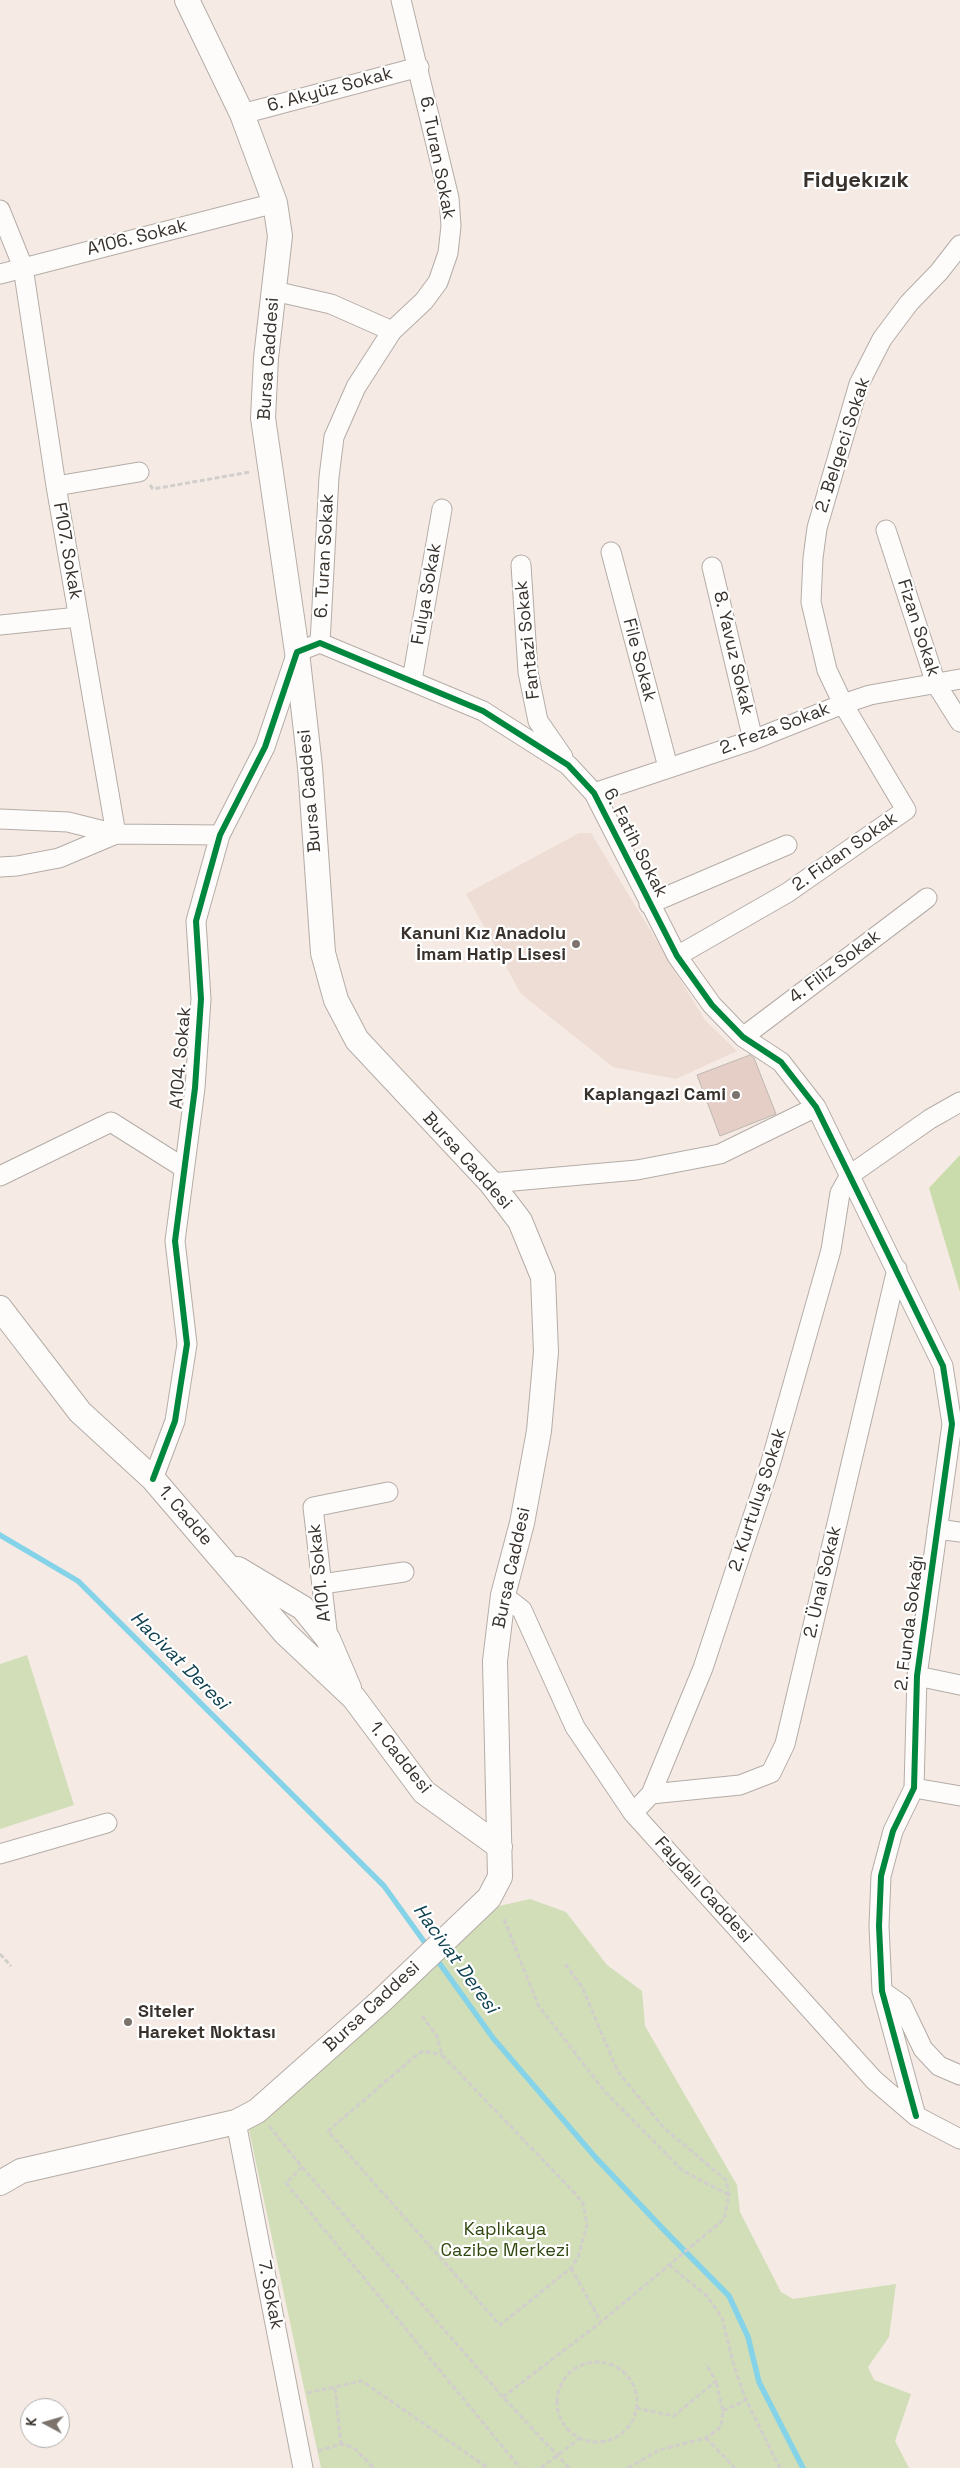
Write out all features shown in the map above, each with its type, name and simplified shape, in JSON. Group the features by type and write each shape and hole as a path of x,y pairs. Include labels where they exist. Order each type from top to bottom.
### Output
{"main road":[{"name":"Bursa Caddesi","path":"0,2183 20,2171 236,2122 258,2111 380,2002 490,1898 500,1877 495,1739 495,1661 504,1595 522,1523 539,1431 546,1352 543,1277 520,1221 491,1183 357,1040 336,1000 323,953 310,767 297,652 264,418 266,358 280,236 275,203 242,114 187,0"},
{"name":"1. Cadde","path":"0,1308 80,1412 154,1479 285,1633 354,1698"},
{"path":"223,1561 303,1608 328,1639 354,1698"},
{"name":"1. Caddesi","path":"354,1698 424,1792 500,1847"}],"street":[{"name":"6. Turan Sokak","path":"320,643 329,477 334,437 356,387 392,331 424,301 438,282 448,253 451,226 449,198 419,67 401,0"},
{"name":"6. Akyüz Sokak","path":"242,114 419,67"},
{"name":"A106. Sokak","path":"0,274 275,203"},
{"name":"F107. Sokak","path":"0,210 23,267 56,486 116,834"},
{"name":"2. Belgeci Sokak","path":"843,704 827,670 811,602 812,558 817,528 863,377 882,339 908,303 938,272 960,244"},
{"path":"274,291 330,304 392,331"},
{"path":"56,486 139,472"},
{"name":"Fulya Sokak","path":"412,680 442,509"},
{"name":"Fizan Sokak","path":"886,530 936,684 960,722"},
{"name":"File Sokak","path":"611,552 668,768"},
{"name":"Fantazi Sokak","path":"521,565 528,672 538,721 568,765"},
{"name":"8. Yavuz Sokak","path":"712,567 753,740"},
{"path":"0,625 78,617"},
{"path":"297,652 320,643"},
{"name":"6. Fatih Sokak","path":"320,643 483,711 568,765 594,793 677,956 712,1005 743,1037 781,1062 816,1107 850,1175"},
{"name":"A104. Sokak","path":"154,1479 174,1421 187,1344 175,1241 195,1088 201,999 196,921 220,835 264,747 297,652"},
{"name":"2. Feza Sokak","path":"594,793 753,740 870,695 960,678"},
{"name":"2. Fidan Sokak","path":"677,956 787,893 906,810 843,704"},
{"path":"0,819 68,822 116,834 220,835"},
{"path":"0,867 59,858 116,834"},
{"path":"649,904 787,845"},
{"name":"4. Filiz Sokak","path":"743,1037 927,898"},
{"path":"850,1175 930,1119 960,1102"},
{"path":"491,1183 637,1170 720,1154 816,1107"},
{"path":"0,1176 111,1122 184,1168"},
{"name":"2. Funda Sokağı","path":"850,1175 943,1366 956,1424 937,1529 917,1676 914,1788 893,1831 881,1876 879,1926 882,1991 916,2116"},
{"name":"2. Kurtuluş Sokak","path":"633,1813 651,1794 703,1668 770,1465 831,1250 840,1193 850,1175"},
{"name":"2. Ünal Sokak","path":"651,1794 740,1785 772,1773 785,1744 896,1268"},
{"name":"A101. Sokak","path":"328,1639 313,1508 388,1492"},
{"path":"937,1529 960,1532"},
{"path":"322,1584 404,1572"},
{"name":"Faydalı Caddesi","path":"504,1595 522,1610 575,1727 633,1813 874,2080 916,2116 960,2139"},
{"path":"917,1676 960,1685"},
{"path":"914,1788 960,1796"},
{"path":"0,1854 108,1823"},
{"path":"882,1991 902,2005 923,2049 939,2066 960,2075"},
{"name":"7. Sokak","path":"236,2122 302,2462"}],"path":[{"path":"153,488 271,469"},
{"path":"504,1919 538,2005 606,2093 683,2171 729,2195"},
{"path":"0,1954 11,1966"},
{"path":"503,2397 601,2322 724,2219 729,2195 726,2180 664,2128 618,2072 582,1987 565,1964"},
{"path":"422,2016 437,2036 442,2055 583,2203 587,2225 578,2257 571,2268 500,2324 328,2132 423,2051 442,2055"},
{"path":"258,2111 302,2167 503,2397 569,2468"},
{"path":"302,2167 286,2183 520,2468"},
{"path":"668,2265 707,2296 722,2318 734,2366 746,2400 780,2468"},
{"path":"571,2268 601,2322"},
{"path":"602,2362 621,2369 630,2378 636,2390 636,2408 628,2427 618,2436 606,2441 592,2441 580,2438 569,2430 562,2419 558,2406 558,2393 563,2381 572,2371 583,2364 602,2362"},
{"path":"628,2468 659,2450 706,2438 721,2427 723,2410 716,2381 706,2364"},
{"path":"289,2396 336,2388 362,2381 488,2468"},
{"path":"636,2408 674,2416 716,2381"},
{"path":"336,2388 341,2444"},
{"path":"723,2410 746,2400"},
{"path":"541,2468 580,2438"},
{"path":"706,2438 735,2468"},
{"path":"302,2462 341,2444 352,2447 374,2468"}],"shaded area":[{"name":"Kanuni Kız Anadolu İmam Hatip Lisesi","path":"579,833 591,833 705,1020 737,1051 676,1079 613,1067 521,994 466,894"}],"green space":[{"path":"960,1155 960,1292 929,1188"},
{"path":"27,1655 74,1805 0,1829 0,1664"},
{"name":"Kaplıkaya Cazibe Merkezi","path":"530,1899 566,1912 607,1965 642,1991 645,2026 737,2185 740,2212 781,2292 793,2299 896,2284 889,2337 868,2367 874,2380 911,2394 895,2441 909,2468 321,2468 249,2130 499,1906"}],"building":[{"name":"Kaplangazi Cami","path":"750,1055 754,1058 776,1114 720,1136 697,1075"}],"waterway":[{"name":"Hacivat Deresi","path":"0,1535 78,1581 384,1886 428,1947"},
{"name":"Hacivat Deresi","path":"435,1957 493,2038 596,2158 729,2296 748,2337 759,2382 803,2468"}],"cycle path":[{"path":"153,1479 175,1421 187,1344 175,1241 195,1088 201,999 196,921 220,835 265,747 297,652 320,643 483,711 568,765 594,793 677,956 712,1005 743,1037 781,1062 816,1107 943,1366 952,1424 917,1676 914,1788 893,1831 881,1876 879,1926 882,1991 916,2116"}],"place":[{"name":"Kanuni Kız Anadolu İmam Hatip Lisesi","path":"576,944"},
{"name":"Kaplangazi Cami","path":"736,1095"},
{"name":"Siteler Hareket Noktası","path":"128,2022"}],"district":[{"name":"Fidyekızık","path":"856,181"}]}
